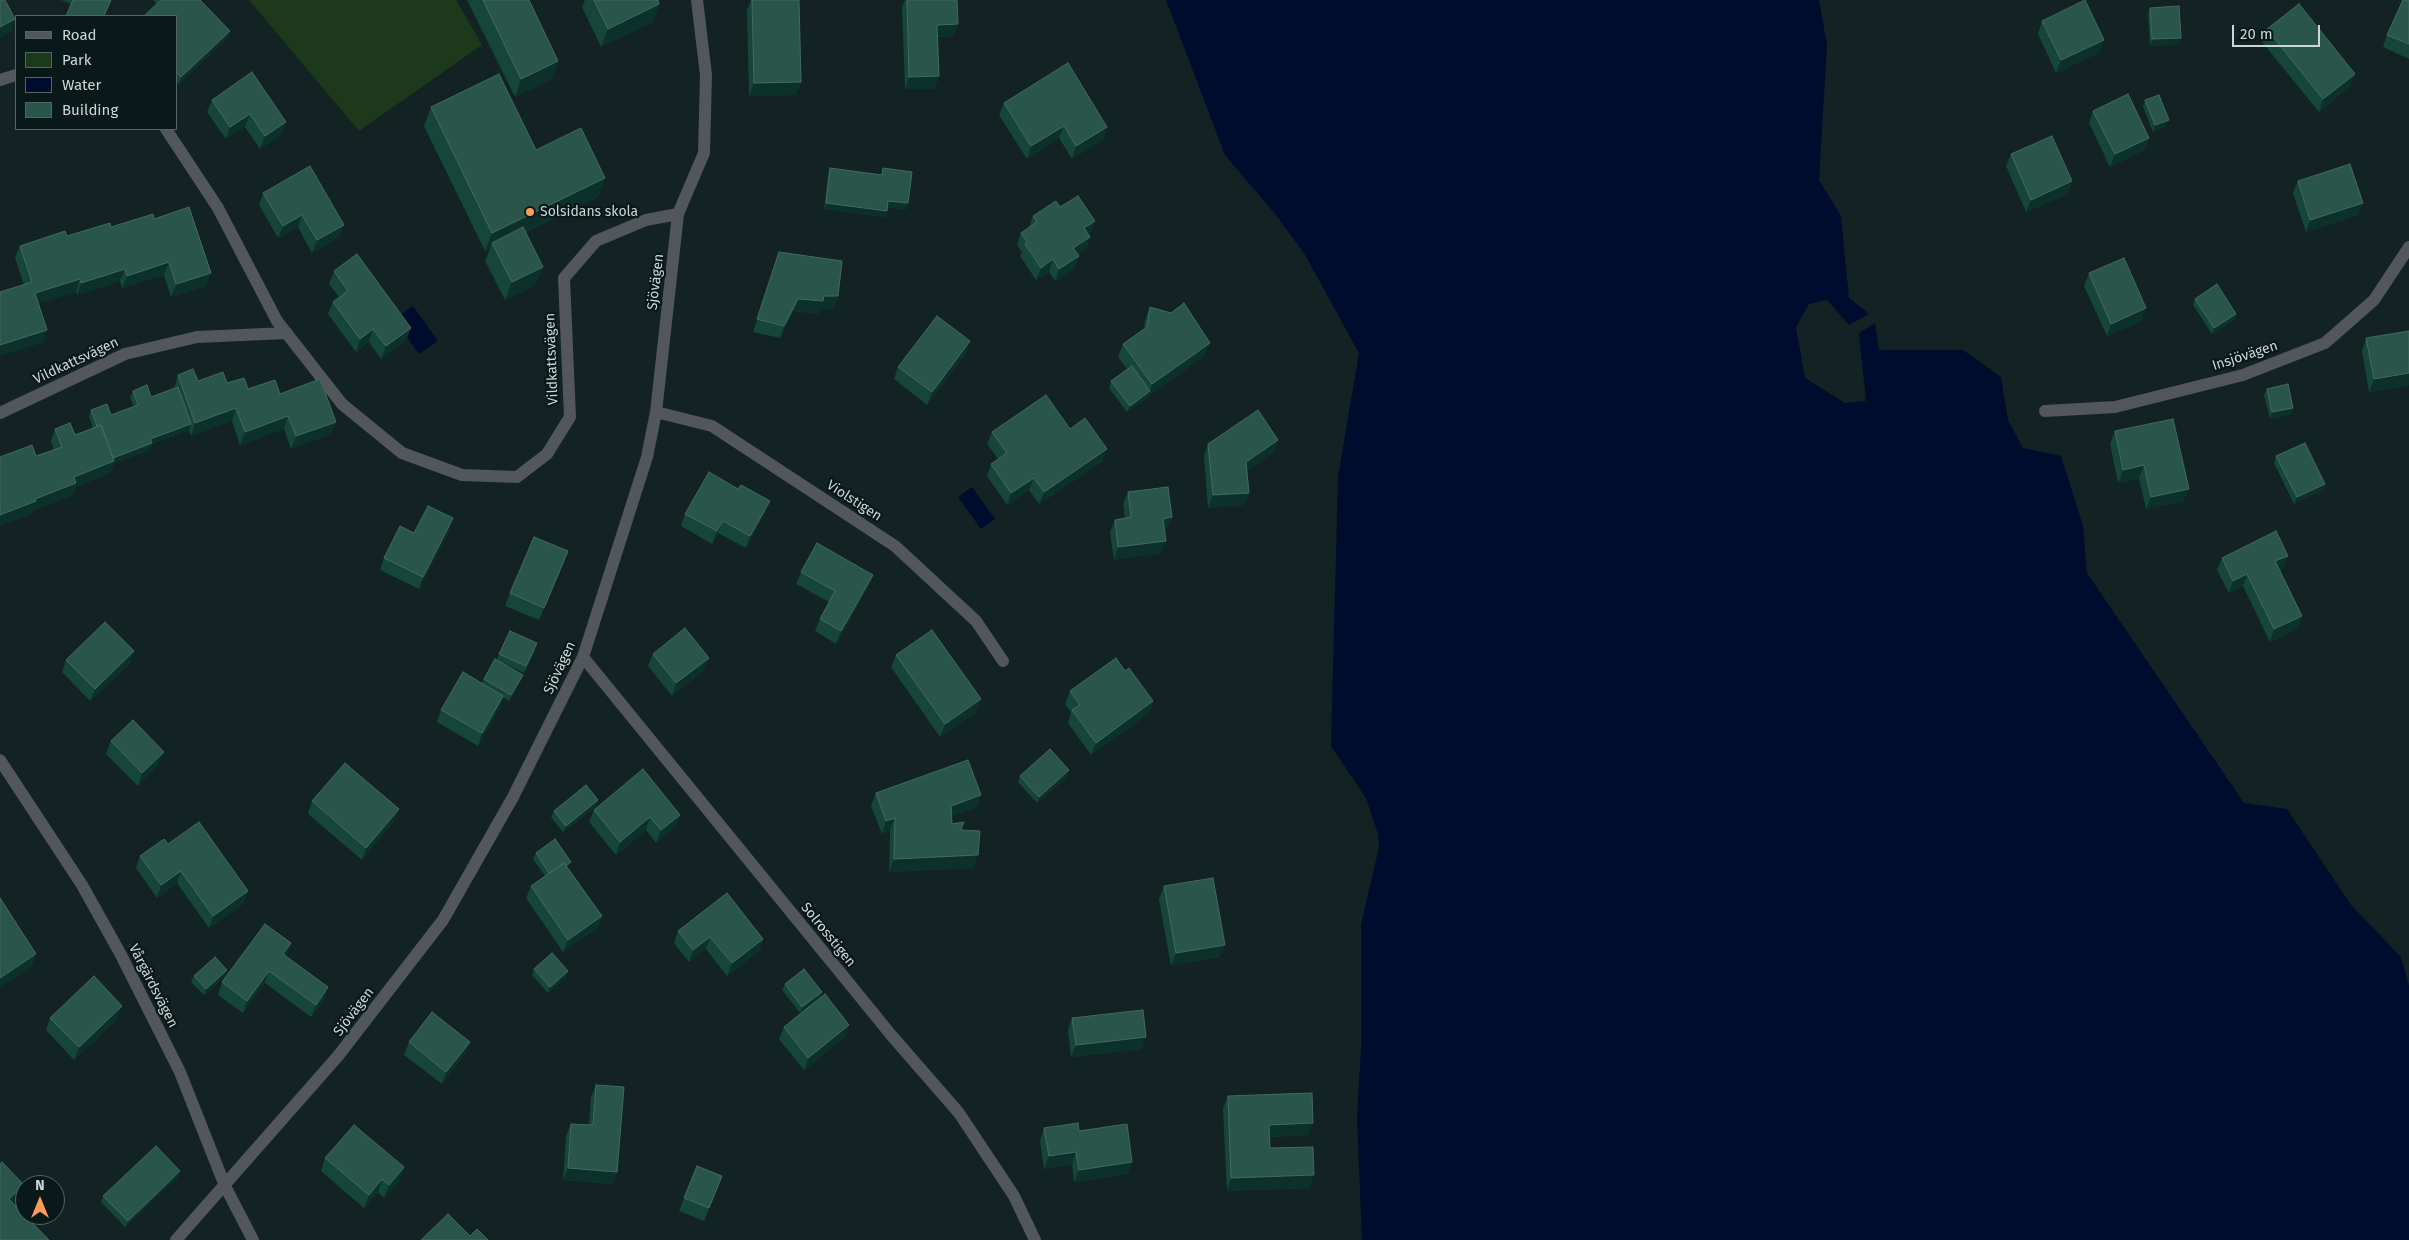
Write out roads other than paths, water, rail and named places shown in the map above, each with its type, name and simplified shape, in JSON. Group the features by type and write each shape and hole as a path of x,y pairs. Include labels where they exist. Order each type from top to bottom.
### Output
{"street":[{"name":"Sjövägen","path":"176,1240 338,1056 443,920 513,797 583,657 647,458 656,412 678,214 704,153 706,75 697,0"},
{"path":"0,80 15,75"},
{"name":"Vildkattsvägen","path":"167,130 218,208 278,321 342,404 402,453 462,475 517,477 547,454 570,417 564,278 596,241 646,220 678,214"},
{"name":"Insjövägen","path":"2045,411 2115,407 2243,376 2325,344 2374,300 2409,247"},
{"name":"Vildkattsvägen","path":"0,413 125,354 197,337 287,333"},
{"name":"Violstigen","path":"656,412 712,426 896,546 976,621 1004,661"},
{"name":"Solrosstigen","path":"583,657 861,999 958,1113 1014,1196 1035,1240"},
{"name":"Vårgärdsvägen","path":"0,760 82,885 120,953 180,1072 225,1186 253,1240"}],"water":[{"path":"1166,0 1819,0 1827,45 1819,180 1841,216 1849,298 1869,314 1849,325 1827,300 1809,304 1796,327 1805,378 1845,403 1866,401 1859,333 1875,323 1879,350 1963,350 2001,377 2008,420 2023,448 2061,456 2083,526 2087,573 2244,803 2287,809 2351,905 2401,957 2409,986 2409,1240 1362,1240 1357,1118 1361,1048 1361,925 1379,847 1378,834 1366,798 1331,746 1338,477 1359,353 1304,253 1275,214 1225,155"},
{"path":"413,306 438,341 419,354 394,319"},
{"path":"972,487 995,519 981,529 958,497"}],"place":[{"name":"Solsidans skola","path":"530,212"}]}
